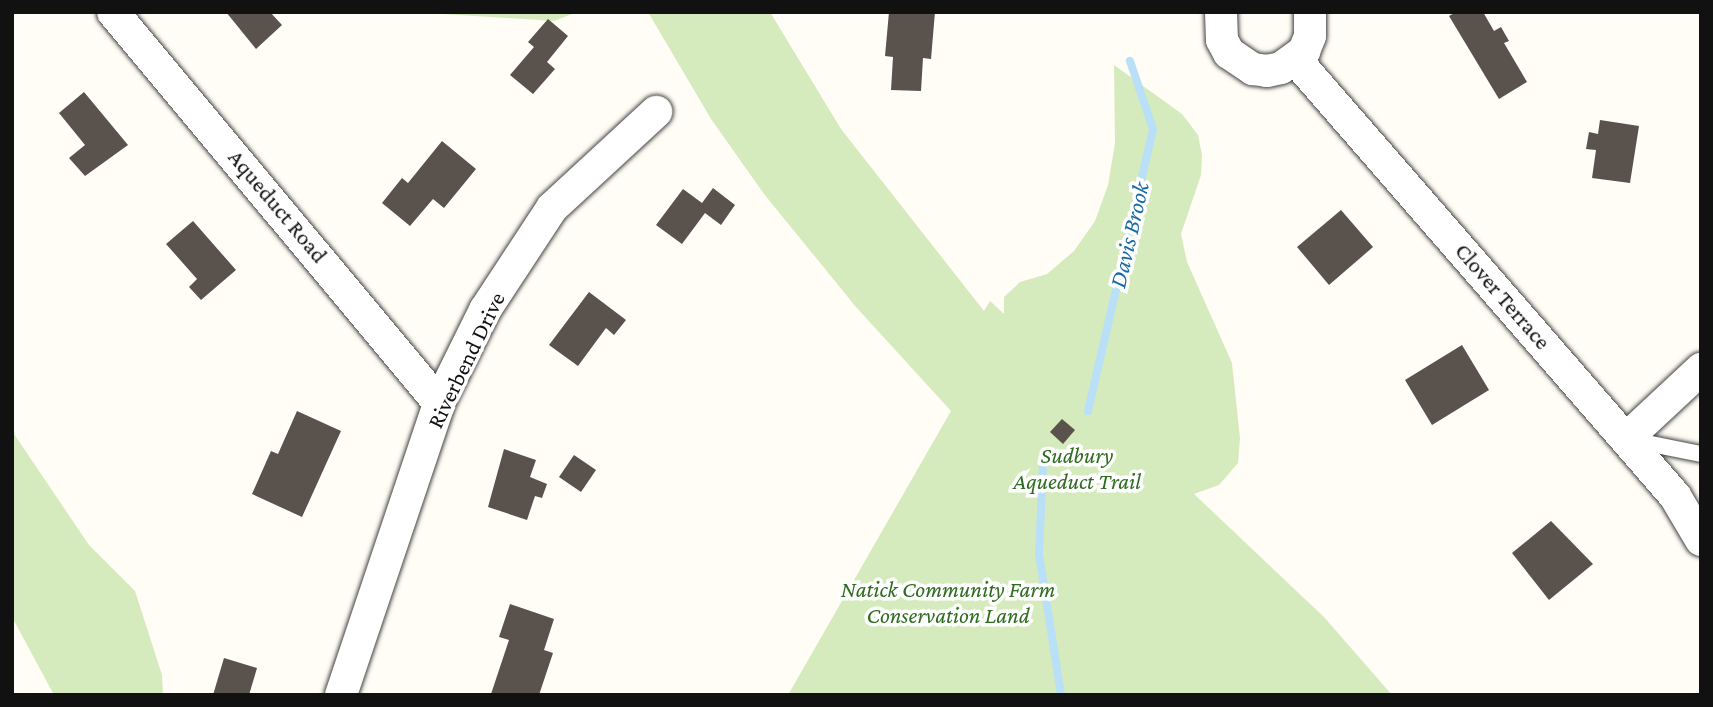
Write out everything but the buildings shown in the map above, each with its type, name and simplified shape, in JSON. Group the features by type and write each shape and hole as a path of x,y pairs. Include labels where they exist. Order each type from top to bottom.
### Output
{"street":[{"name":"Aqueduct Road","path":"113,12 439,403"},
{"path":"1221,12 1222,40 1239,63 1267,71 1296,60 1310,36 1310,12"},
{"name":"Clover Terrace","path":"1296,60 1675,496 1701,540"},
{"name":"Riverbend Drive","path":"341,695 439,403 485,310 552,208 656,112"},
{"path":"1626,439 1701,369"}],"lane":[{"path":"1626,439 1701,454"}],"green space":[{"path":"412,12 577,12 554,21"},
{"path":"648,12 770,12 841,129 984,311 990,301 1004,314 1004,297 1020,282 1047,274 1074,251 1095,221 1108,185 1115,143 1114,65 1182,114 1198,135 1202,155 1201,175 1181,234 1187,262 1232,363 1240,438 1238,463 1219,485 1194,494 1324,617 1392,695 788,695 951,411 856,307 764,194 711,119"},
{"path":"12,431 89,545 135,591 162,675 163,695 54,695 12,617"}],"waterway":[{"name":"Davis Brook","path":"1088,411 1153,129 1130,61"},
{"name":"Davis Brook","path":"1043,465 1039,554 1061,695"}],"park label":[{"name":"Sudbury Aqueduct Trail","path":"1077,468"},
{"name":"Natick Community Farm Conservation Land","path":"948,602"}]}
